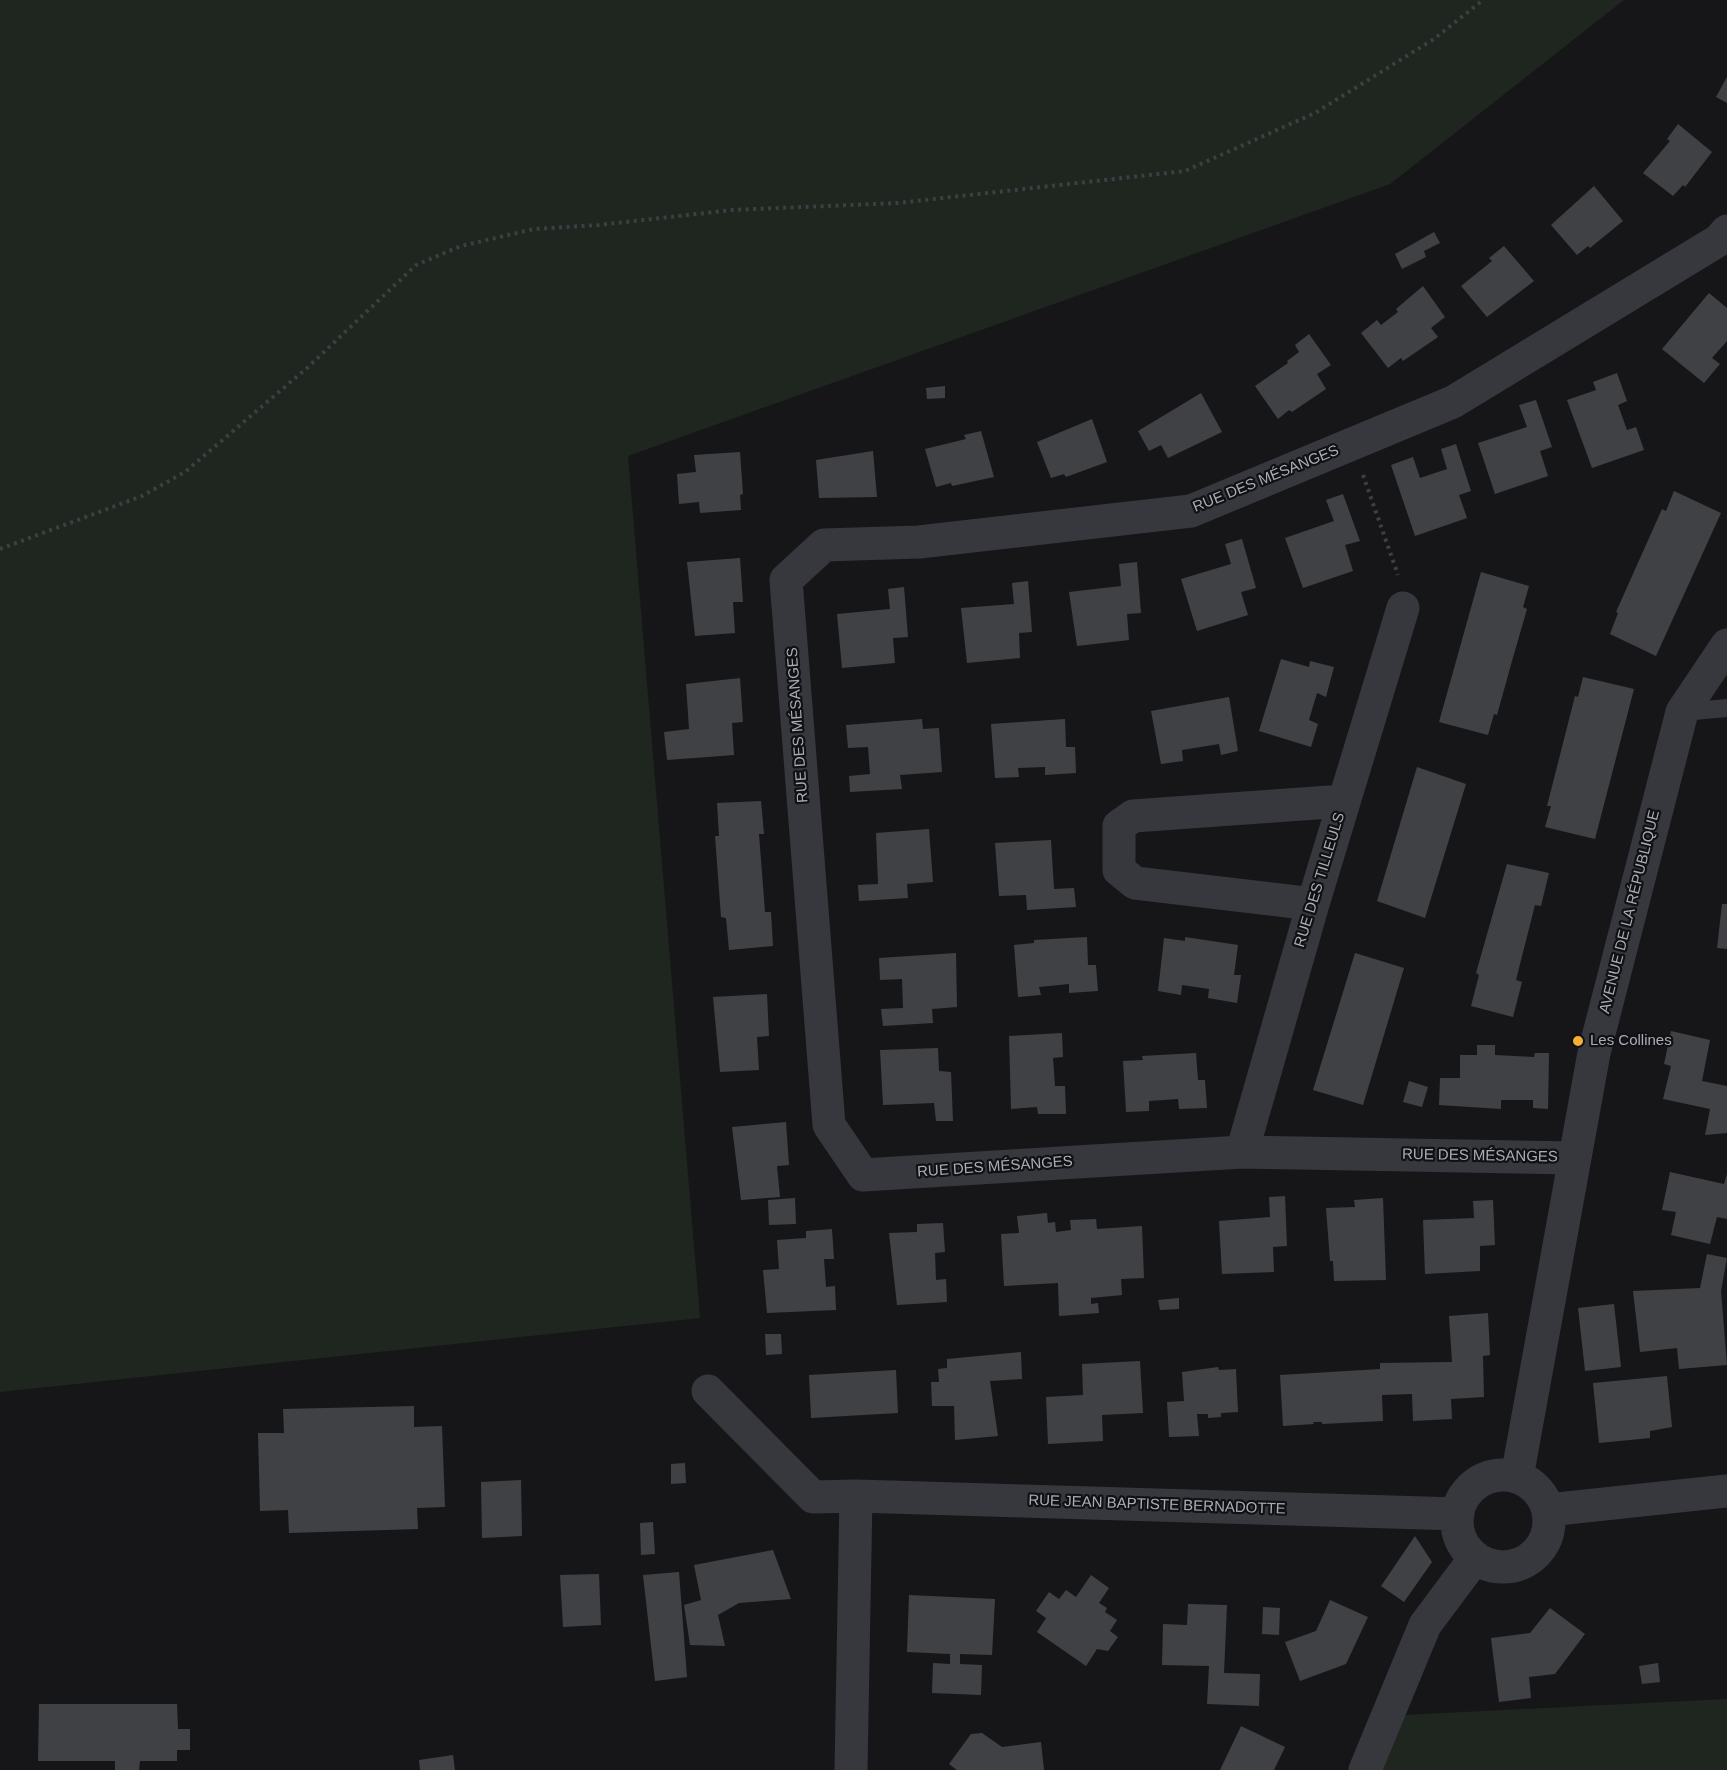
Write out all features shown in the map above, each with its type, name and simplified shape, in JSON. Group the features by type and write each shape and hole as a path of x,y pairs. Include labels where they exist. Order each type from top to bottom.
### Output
{"street":[{"name":"RUE DES MÉSANGES","path":"1574,1158 1242,1152 863,1175 829,1125 786,580 824,545 919,542 1191,511 1453,402 1719,240 1727,231"},
{"name":"RUE DES TILLEULS","path":"1242,1152 1312,904 1403,608"},
{"name":"AVENUE DE LA RÉPUBLIQUE","path":"1517,1477 1594,1053 1682,712 1727,645"},
{"path":"1312,904 1135,883 1119,870 1119,825 1133,816 1344,801"},
{"name":"RUE JEAN BAPTISTE BERNADOTTE","path":"708,1391 813,1497 856,1496 1458,1514"},
{"path":"1501,1475 1517,1477 1531,1484 1542,1495 1548,1510 1550,1524 1546,1538 1529,1559 1516,1566 1502,1568 1488,1565 1475,1558 1460,1539 1458,1514 1462,1499 1472,1487 1486,1478 1501,1475"},
{"path":"1548,1510 1727,1491"},
{"path":"851,1770 856,1496"},
{"path":"1365,1770 1425,1625 1475,1558"}],"lane":[{"path":"1682,712 1727,708"}],"path":[{"path":"0,549 142,496 185,472 307,368 416,265 461,246 534,229 600,225 732,210 898,203 1185,171 1315,113 1434,39 1483,0"},
{"path":"1352,444 1401,584 1403,608"}],"shaded area":[{"path":"0,0 1624,0 1390,184 628,456 700,1318 0,1392"},
{"path":"1727,1699 1727,1770 1380,1770 1403,1715"}],"building":[{"path":"1727,77 1727,103 1716,97"},
{"path":"1678,124 1712,152 1685,187 1683,185 1673,196 1643,173 1670,141 1667,139"},
{"path":"1594,186 1623,221 1590,248 1588,246 1577,255 1551,225"},
{"path":"1434,232 1440,243 1424,251 1426,257 1402,269 1395,254"},
{"path":"1504,246 1534,281 1487,317 1461,286 1492,261 1489,258"},
{"path":"1423,286 1445,317 1431,328 1438,337 1403,361 1401,358 1388,368 1361,333 1377,320 1381,325 1398,312 1396,309"},
{"path":"1709,293 1727,308 1727,341 1712,358 1720,364 1704,383 1662,349"},
{"path":"1309,334 1331,365 1317,374 1326,389 1292,412 1289,410 1278,419 1255,386 1288,363 1287,361 1299,352 1295,345"},
{"path":"1617,373 1627,401 1618,405 1627,430 1636,427 1644,450 1592,468 1567,400 1596,390 1593,382"},
{"path":"945,386 945,398 927,399 926,388"},
{"path":"1201,393 1222,432 1168,458 1161,445 1149,451 1138,431"},
{"path":"1536,400 1552,447 1540,451 1548,476 1495,494 1478,443 1527,427 1519,405"},
{"path":"1092,419 1107,462 1066,477 1064,474 1051,478 1037,442"},
{"path":"981,431 994,477 936,487 925,449 966,439 964,435"},
{"path":"1456,444 1471,491 1459,495 1467,518 1415,536 1391,465 1413,457 1420,478 1447,469 1441,449"},
{"path":"873,451 877,497 819,498 816,460"},
{"path":"740,452 743,494 740,495 741,510 700,513 699,502 679,504 677,474 696,472 694,455"},
{"path":"1674,491 1721,513 1656,656 1610,634 1618,613 1616,612 1662,509 1666,511"},
{"path":"1343,494 1360,541 1345,545 1353,571 1303,588 1285,538 1334,521 1326,500"},
{"path":"1242,539 1256,588 1241,592 1248,615 1197,631 1181,579 1231,564 1225,544"},
{"path":"740,558 743,602 733,602 735,633 695,636 687,562"},
{"path":"1137,562 1141,613 1127,614 1129,640 1077,646 1069,592 1121,586 1119,564"},
{"path":"1481,572 1529,586 1523,607 1527,609 1497,715 1494,714 1488,735 1439,722"},
{"path":"1028,581 1032,632 1019,633 1020,658 967,663 961,608 1014,604 1012,583"},
{"path":"904,587 908,637 893,638 895,663 842,668 837,614 890,609 888,589"},
{"path":"1281,659 1309,667 1310,661 1334,667 1326,697 1317,693 1309,720 1318,724 1311,747 1259,731"},
{"path":"1583,677 1634,689 1595,839 1545,827 1551,806 1547,806 1575,696 1578,697"},
{"path":"740,678 743,722 732,723 734,755 667,760 664,732 689,729 686,684"},
{"path":"1229,697 1238,751 1221,755 1219,744 1182,750 1183,761 1161,764 1151,711"},
{"path":"922,719 923,729 939,728 942,772 900,775 902,789 850,792 849,776 870,774 868,747 848,748 846,725"},
{"path":"1065,719 1066,747 1075,747 1076,773 1045,775 1045,767 1018,768 1019,777 995,778 991,724"},
{"path":"1417,767 1466,784 1425,918 1377,901"},
{"path":"761,801 764,834 759,834 765,912 771,912 773,946 729,950 726,918 721,917 715,836 719,836 717,803"},
{"path":"929,829 933,882 907,884 908,898 859,901 858,885 878,884 876,833"},
{"path":"1051,840 1054,889 1074,888 1076,907 1027,910 1026,895 999,896 995,843"},
{"path":"1507,864 1549,873 1541,906 1535,905 1516,980 1522,982 1513,1017 1471,1006 1479,975 1476,973"},
{"path":"1722,904 1727,904 1727,949 1717,948"},
{"path":"1087,937 1088,965 1096,965 1098,991 1069,993 1069,984 1039,987 1041,995 1018,997 1014,945 1034,943 1034,940"},
{"path":"1185,937 1238,945 1234,975 1241,975 1237,1003 1208,998 1209,989 1182,985 1181,995 1158,991 1164,938 1185,941"},
{"path":"956,953 957,1007 932,1009 933,1023 883,1026 881,1009 903,1008 902,979 880,980 879,958"},
{"path":"1355,953 1404,968 1363,1105 1313,1090"},
{"path":"767,994 769,1036 757,1037 759,1070 720,1072 713,997"},
{"path":"1671,1031 1710,1040 1702,1081 1727,1086 1727,1133 1705,1135 1710,1109 1663,1099 1671,1066 1664,1064"},
{"path":"1062,1033 1063,1057 1053,1058 1055,1086 1065,1086 1066,1114 1038,1114 1037,1107 1011,1109 1009,1036"},
{"path":"1477,1045 1495,1045 1495,1055 1534,1057 1535,1053 1549,1053 1548,1109 1533,1108 1533,1100 1501,1100 1501,1109 1439,1105 1440,1078 1460,1078 1460,1055 1477,1055"},
{"path":"938,1048 939,1071 951,1072 953,1121 936,1121 934,1103 883,1105 880,1050"},
{"path":"1196,1053 1198,1080 1205,1080 1207,1108 1179,1109 1178,1099 1149,1101 1149,1111 1126,1112 1123,1061 1143,1060 1142,1056"},
{"path":"1409,1081 1428,1087 1422,1107 1403,1102"},
{"path":"786,1122 789,1165 777,1166 780,1197 741,1200 732,1127"},
{"path":"1670,1172 1724,1184 1727,1174 1727,1219 1717,1217 1710,1244 1671,1235 1676,1212 1662,1210"},
{"path":"1285,1196 1287,1246 1273,1247 1274,1272 1222,1274 1219,1221 1270,1217 1269,1197"},
{"path":"795,1198 796,1224 769,1225 768,1200"},
{"path":"1383,1198 1386,1280 1334,1281 1326,1208 1355,1207 1354,1200"},
{"path":"1493,1200 1495,1245 1480,1246 1480,1271 1425,1274 1423,1220 1474,1218 1473,1201"},
{"path":"1047,1213 1048,1223 1055,1222 1056,1232 1071,1230 1070,1220 1096,1219 1097,1229 1142,1226 1144,1278 1121,1279 1122,1295 1091,1298 1091,1304 1098,1303 1099,1313 1059,1316 1058,1283 1004,1286 1001,1234 1019,1233 1017,1216"},
{"path":"943,1223 945,1252 935,1253 936,1280 946,1279 947,1302 897,1305 889,1233 917,1232 917,1224"},
{"path":"832,1229 834,1259 824,1259 826,1287 835,1286 836,1310 767,1313 763,1270 779,1269 777,1240 806,1238 806,1231"},
{"path":"1707,1254 1727,1258 1721,1291 1727,1365 1679,1369 1677,1348 1640,1352 1633,1291 1700,1288"},
{"path":"1179,1298 1179,1309 1160,1310 1158,1300"},
{"path":"1614,1304 1621,1367 1585,1371 1578,1308"},
{"path":"1488,1313 1490,1355 1483,1356 1484,1397 1451,1399 1452,1419 1413,1421 1412,1394 1382,1395 1383,1421 1322,1424 1322,1422 1313,1422 1314,1424 1283,1426 1280,1375 1380,1369 1380,1363 1452,1362 1449,1316"},
{"path":"765,1334 781,1334 782,1354 766,1355"},
{"path":"1021,1352 1022,1379 990,1381 998,1436 955,1440 954,1406 932,1406 931,1382 939,1382 938,1369 947,1368 947,1359"},
{"path":"1140,1361 1143,1413 1102,1415 1103,1441 1048,1444 1046,1397 1083,1395 1082,1364"},
{"path":"1218,1367 1219,1370 1236,1369 1238,1412 1221,1413 1221,1417 1208,1418 1208,1414 1197,1414 1199,1436 1169,1437 1167,1402 1184,1401 1182,1372"},
{"path":"896,1370 898,1413 811,1418 809,1375"},
{"path":"1667,1376 1672,1427 1650,1431 1650,1438 1599,1443 1593,1383"},
{"path":"414,1406 414,1427 442,1426 445,1507 417,1508 418,1529 289,1533 288,1510 260,1511 258,1433 284,1433 283,1409"},
{"path":"685,1463 686,1483 671,1484 671,1464"},
{"path":"521,1480 522,1536 482,1538 481,1482"},
{"path":"653,1522 655,1554 641,1555 640,1523"},
{"path":"1415,1536 1432,1562 1404,1602 1381,1586"},
{"path":"773,1550 791,1599 739,1603 718,1615 725,1646 690,1645 684,1605 701,1600 694,1565"},
{"path":"679,1572 687,1677 655,1681 643,1575"},
{"path":"599,1574 601,1625 563,1627 560,1575"},
{"path":"1091,1575 1109,1588 1099,1603 1107,1608 1105,1612 1117,1620 1110,1631 1118,1637 1108,1651 1097,1649 1086,1666 1037,1632 1046,1618 1036,1611 1049,1592 1059,1599 1066,1590 1076,1597"},
{"path":"909,1595 995,1599 992,1655 960,1654 960,1664 982,1665 981,1695 932,1693 933,1663 950,1664 950,1654 907,1652"},
{"path":"1330,1600 1368,1617 1346,1664 1300,1681 1285,1642 1316,1631"},
{"path":"1188,1604 1227,1605 1224,1673 1260,1674 1259,1706 1207,1704 1209,1666 1162,1665 1163,1624 1187,1625"},
{"path":"1263,1607 1280,1608 1279,1635 1262,1634"},
{"path":"1550,1608 1585,1634 1555,1674 1529,1677 1531,1698 1499,1702 1491,1638 1530,1633"},
{"path":"1658,1663 1660,1682 1642,1684 1639,1666"},
{"path":"39,1704 177,1704 178,1729 190,1729 190,1750 177,1750 177,1761 140,1761 139,1770 115,1770 115,1761 38,1761"},
{"path":"1241,1726 1285,1747 1274,1770 1220,1770"},
{"path":"982,1733 1002,1747 1041,1742 1044,1770 957,1770 949,1764 971,1734"},
{"path":"453,1755 455,1770 420,1770 419,1760"}],"place":[{"name":"Les Collines","path":"1578,1041"}]}
